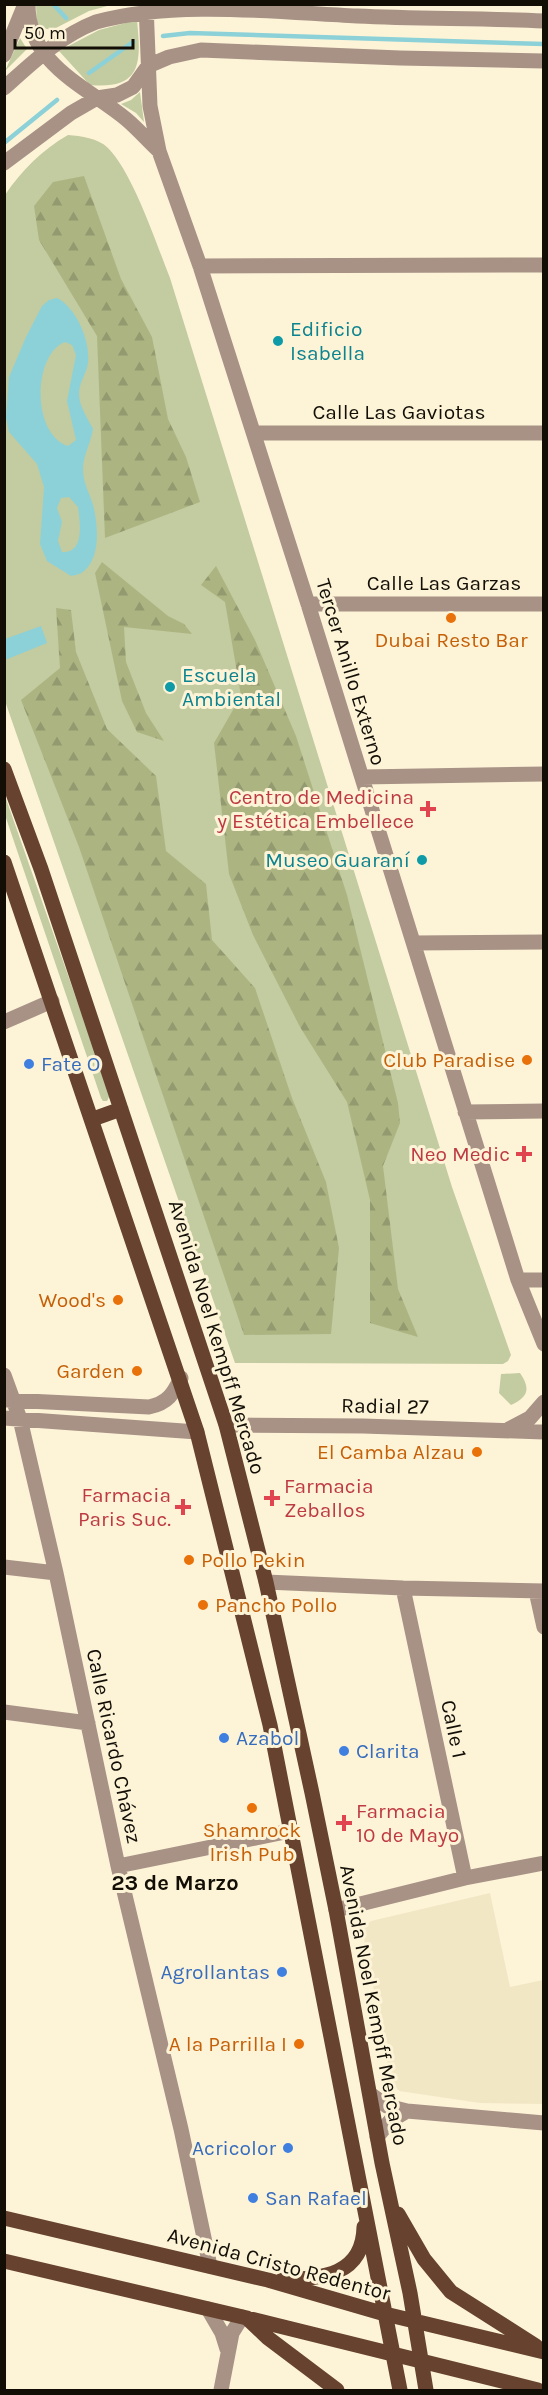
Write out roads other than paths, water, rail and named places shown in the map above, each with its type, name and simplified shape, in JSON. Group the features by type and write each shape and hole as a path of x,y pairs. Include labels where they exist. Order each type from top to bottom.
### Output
{"main road":[{"name":"Avenida Noel Kempff Mercado","path":"4,769 41,869 226,1425 266,1582 336,1910 377,2136 415,2321 426,2391"},
{"path":"4,862 181,1378 197,1432 270,1725 364,2216 400,2391"},
{"path":"93,1119 121,1108"},
{"path":"254,1658 281,1652"},
{"path":"390,2198 424,2259 451,2292 543,2351"},
{"path":"268,2280 311,2278 328,2275 347,2267 359,2251 364,2233 364,2216"},
{"name":"Avenida Cristo Redentor","path":"4,2218 268,2280 385,2314 543,2351"},
{"path":"4,2260 244,2317 538,2391"},
{"path":"244,2317 337,2391"}],"street":[{"name":"Tercer Anillo Externo","path":"26,4 34,39 71,82 127,119 159,151"},
{"path":"4,55 26,4"},
{"path":"4,88 44,52 69,35 97,21 146,6 209,5 359,16 498,12 543,21"},
{"name":"Tercer Anillo Externo","path":"146,6 150,106 159,151 200,266 254,433 518,1280 543,1344"},
{"path":"4,164 71,113 97,98 117,95 133,87 148,66 169,57 201,50 543,61"},
{"path":"200,266 543,265"},
{"name":"Calle Las Gaviotas","path":"254,433 543,433"},
{"name":"Calle Las Garzas","path":"308,604 543,604"},
{"path":"362,777 543,774"},
{"path":"414,943 543,942"},
{"path":"4,1022 52,1001"},
{"path":"465,1112 543,1111"},
{"path":"518,1280 543,1280"},
{"name":"Calle Ricardo Chávez","path":"4,1375 9,1400 20,1419 56,1573 118,1866 181,2128 210,2266"},
{"path":"9,1400 149,1407 162,1405 172,1395 181,1378"},
{"path":"508,1429 530,1418 543,1402"},
{"path":"4,1418 197,1432"},
{"name":"Radial 27","path":"226,1425 508,1429 543,1432"},
{"path":"4,1567 56,1573"},
{"path":"266,1582 540,1591 543,1627"},
{"name":"Calle 1","path":"403,1588 465,1878"},
{"path":"4,1712 88,1723"},
{"path":"118,1866 290,1831"},
{"path":"336,1910 465,1878 543,1863"},
{"path":"370,2094 387,2106 407,2111 543,2122"},
{"path":"377,2136 390,2121 407,2111"},
{"path":"208,2309 222,2333 228,2352"},
{"path":"221,2391 235,2325 244,2317"}],"water":[{"path":"57,298 71,310 82,328 88,349 87,368 81,384 79,399 93,429 84,459 83,474 95,512 97,540 89,565 81,573 71,576 47,561 40,544 44,487 37,464 9,432 6,417 9,377 42,306 49,300","holes":["65,342 72,345 76,355 67,401 76,440 68,446 56,439 47,426 42,411 41,394 42,377 47,362 54,349","69,497 78,507 79,536 74,548 62,552 58,541 62,522 57,508 61,498"]},
{"path":"41,626 47,643 5,660 5,639"}],"waterway":[{"path":"53,4 66,18"},
{"path":"163,36 190,33 544,44"},
{"path":"89,73 133,42"},
{"path":"4,143 57,100"}],"place":[{"name":"Edificio Isabella","path":"278,341"},
{"name":"Dubai Resto Bar","path":"451,618"},
{"name":"Escuela Ambiental","path":"170,687"},
{"name":"Centro de Medicina y Estética Embellece","path":"428,809"},
{"name":"Museo Guaraní","path":"422,860"},
{"name":"Club Paradise","path":"527,1060"},
{"name":"Fate O","path":"29,1064"},
{"name":"Neo Medic","path":"524,1154"},
{"name":"Wood's","path":"118,1300"},
{"name":"Garden","path":"137,1371"},
{"name":"El Camba Alzau","path":"477,1452"},
{"name":"Farmacia Zeballos","path":"272,1498"},
{"name":"Farmacia Paris Suc.","path":"183,1507"},
{"name":"Pollo Pekin","path":"189,1560"},
{"name":"Pancho Pollo","path":"203,1605"},
{"name":"Azabol","path":"224,1738"},
{"name":"Clarita","path":"344,1751"},
{"name":"Shamrock Irish Pub","path":"252,1808"},
{"name":"Farmacia 10 de Mayo","path":"344,1823"},
{"name":"Agrollantas","path":"282,1972"},
{"name":"A la Parrilla I","path":"299,2044"},
{"name":"Acricolor","path":"288,2148"},
{"name":"San Rafael","path":"253,2198"}],"district":[{"name":"23 de Marzo","path":"175,1883"}]}
